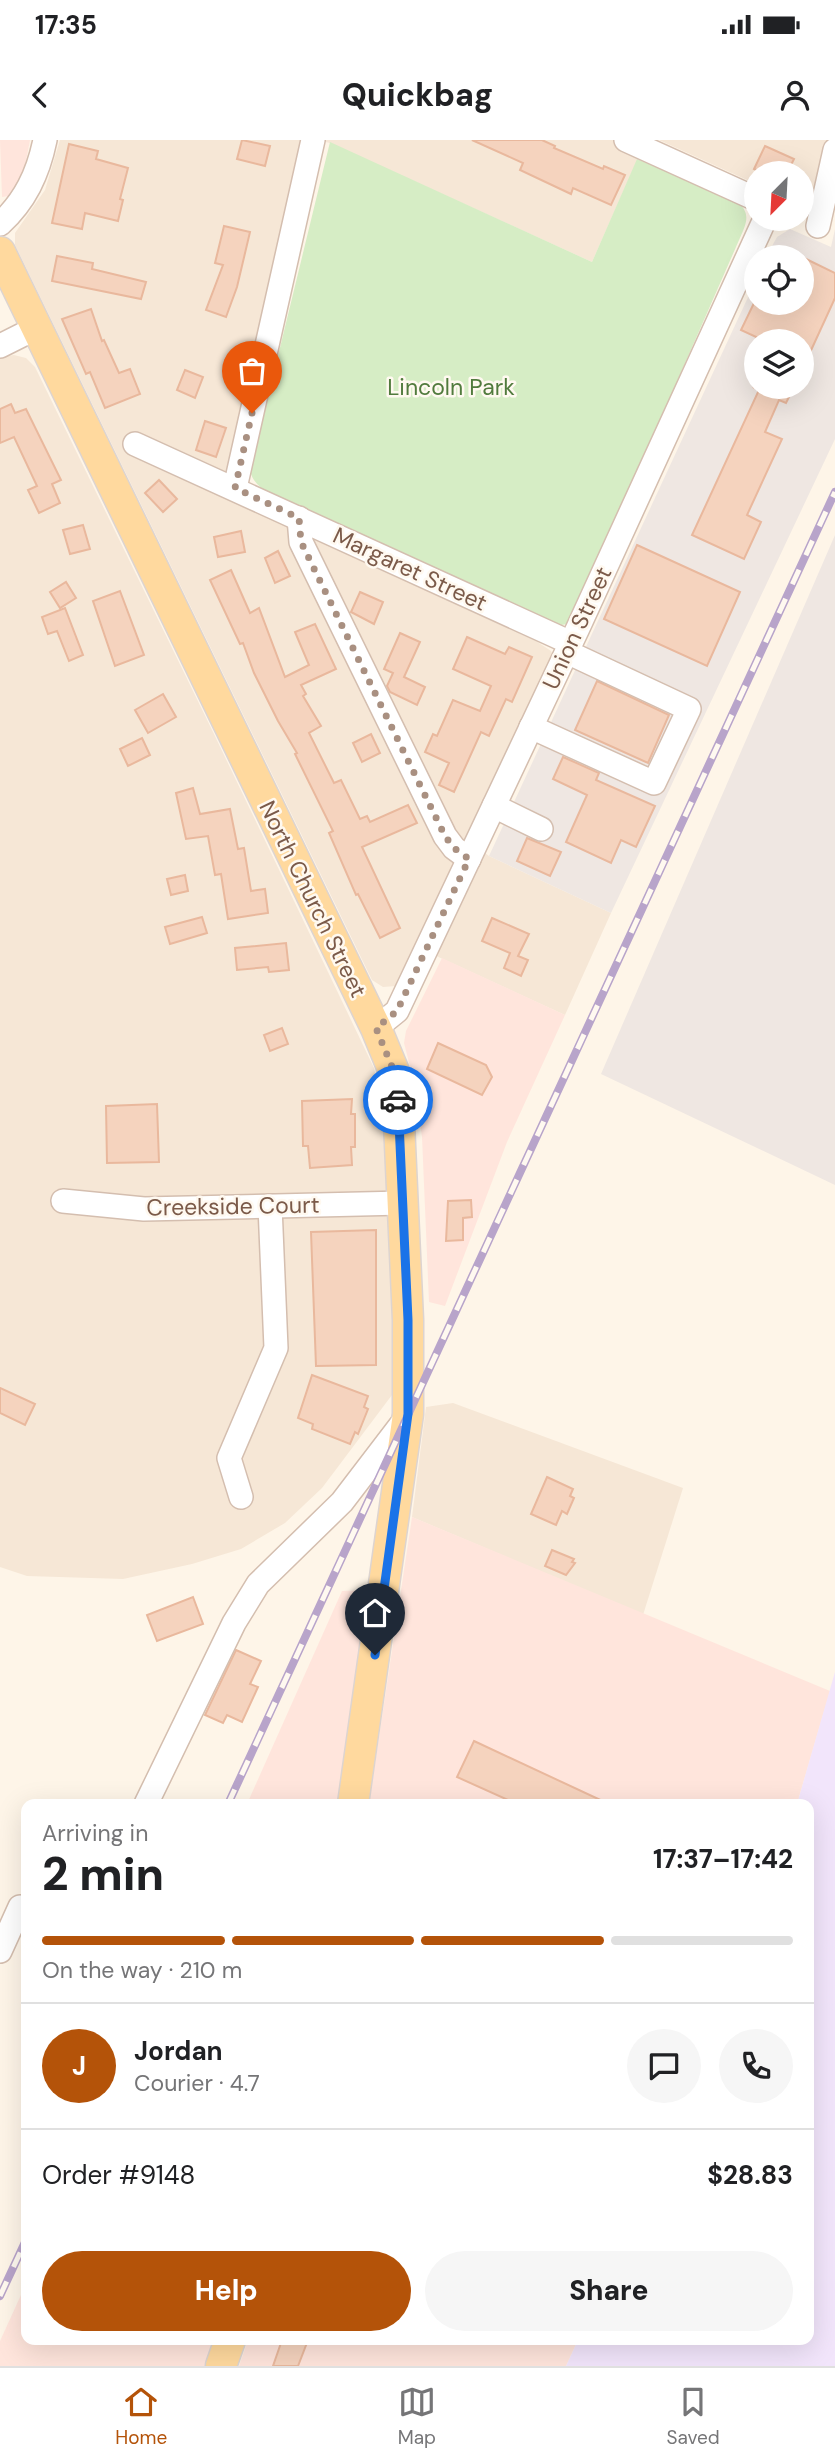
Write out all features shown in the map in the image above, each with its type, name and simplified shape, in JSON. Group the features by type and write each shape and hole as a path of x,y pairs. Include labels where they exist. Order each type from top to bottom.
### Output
{"main road":[{"name":"North Church Street","path":"0,252 376,1028 397,1079 408,1320 408,1414 354,1799"},
{"path":"221,2366 228,2345"}],"street":[{"path":"0,225 25,195 38,169 46,140"},
{"path":"235,488 313,140"},
{"path":"626,140 744,194"},
{"path":"818,226 835,150"},
{"name":"Union Street","path":"376,1028 397,1011 569,648 760,231"},
{"path":"0,346 36,328"},
{"name":"Margaret Street","path":"135,444 299,518 689,709 654,783 531,727"},
{"path":"299,518 301,542 445,836 454,848 469,859"},
{"path":"494,806 541,829"},
{"name":"Creekside Court","path":"63,1201 144,1209 403,1203"},
{"path":"241,1497 229,1458 276,1348 270,1206"},
{"path":"148,1799 234,1623 258,1584 342,1502 408,1414"},
{"path":"0,1951 16,1905"}],"shaded area":[{"path":"0,140 30,140 18,184 9,196 2,197"},
{"path":"60,140 303,140 228,497 239,505 536,641 551,651 553,655 469,841 489,856 611,913 565,1015 421,949 402,983 383,987 372,980 15,245 15,233 45,190"},
{"path":"316,140 646,140 592,262 330,143"},
{"path":"659,140 830,140 814,204 814,161 744,161 744,179"},
{"path":"835,229 835,439 611,913 489,856 744,306 744,315 814,315 814,245 773,245 777,237 787,231 795,231 831,247"},
{"path":"14,355 26,358 35,367 213,732 374,1068 385,1121 398,1387 322,1488 285,1523 241,1549 192,1564 123,1579 27,1576 0,1567 0,357"},
{"path":"835,535 835,1185 601,1074"},
{"path":"442,958 565,1015 507,1142 445,1306 429,1302 422,1137 415,1086 404,1043 406,1031"},
{"path":"453,1403 683,1488 643,1615 412,1517 426,1407"},
{"path":"412,1517 830,1691 798,1799 370,1799"},
{"path":"371,1590 340,1799 249,1799 342,1591"},
{"path":"835,1672 835,2366 566,2366 576,2345 814,2345 814,1799 798,1799"},
{"path":"21,2295 21,2345 215,2345 208,2366 0,2366 0,2341"},
{"path":"246,2345 576,2345 566,2366 239,2366"}],"green space":[{"name":"Lincoln Park","path":"330,142 592,262 637,159 739,203 744,209 743,231 575,614 567,624 556,626 264,490 250,471"}],"building":[{"path":"242,140 270,146 265,166 237,159"},
{"path":"472,140 542,140 603,169 604,166 625,175 611,205 573,188 571,194 520,170 523,163"},
{"path":"69,144 98,151 96,159 128,168 120,199 123,200 118,221 85,213 82,229 52,223"},
{"path":"765,146 794,159 793,161 758,161"},
{"path":"224,226 250,232 237,287 226,317 206,310 223,265 215,263"},
{"path":"57,256 93,263 92,269 146,282 141,299 52,281"},
{"path":"814,263 835,273 835,298 814,344 814,329 741,330 748,315 814,315"},
{"path":"91,309 102,341 104,340 119,373 130,369 140,394 105,408 90,372 86,374 62,319"},
{"path":"185,370 203,377 195,398 177,390"},
{"path":"755,399 788,399 786,403 779,400 765,432 782,439 747,515 761,522 744,559 692,535"},
{"path":"11,404 15,413 26,409 61,480 52,484 60,503 39,513 28,490 37,486 14,437 0,443 0,409"},
{"path":"205,421 226,428 216,457 196,450"},
{"path":"159,480 177,499 163,512 145,493"},
{"path":"83,525 90,549 70,554 63,530"},
{"path":"241,531 245,552 218,557 214,537"},
{"path":"637,545 740,592 707,666 604,619"},
{"path":"278,551 290,576 275,583 265,558"},
{"path":"231,570 250,613 259,608 285,677 309,665 295,632 315,624 336,669 301,685 306,694 303,696 321,726 309,733 334,783 341,780 360,819 367,816 370,822 408,805 417,823 362,847 400,928 380,938 358,894 356,895 329,833 333,831 295,754 297,753 278,721 254,673 243,643 240,644 210,580"},
{"path":"66,582 76,598 60,608 50,592"},
{"path":"120,591 144,655 115,666 93,601"},
{"path":"360,592 383,602 374,624 351,612"},
{"path":"65,608 83,655 69,661 57,631 48,634 42,617"},
{"path":"400,633 420,642 404,677 425,687 417,705 390,692 387,686 393,673 384,669"},
{"path":"467,637 505,654 509,647 532,657 512,702 506,699 489,736 481,732 454,792 439,785 449,763 425,752 433,734 437,736 453,700 480,711 491,686 453,669"},
{"path":"597,681 669,715 648,763 575,730"},
{"path":"163,694 176,717 148,733 135,710"},
{"path":"371,734 380,753 362,762 353,743"},
{"path":"142,738 150,755 128,766 120,749"},
{"path":"563,757 599,773 596,780 655,806 636,847 621,840 611,863 566,842 587,795 553,779"},
{"path":"193,788 200,814 230,809 238,849 244,848 251,891 265,889 268,913 228,919 221,874 215,875 208,836 186,839 176,793"},
{"path":"527,838 561,852 550,876 517,861"},
{"path":"185,875 188,891 171,895 167,879"},
{"path":"202,917 207,933 170,944 165,927"},
{"path":"492,918 529,934 518,956 528,960 521,976 504,968 510,953 482,941"},
{"path":"286,943 289,970 269,972 268,967 237,970 235,948"},
{"path":"282,1028 288,1044 270,1051 264,1035"},
{"path":"438,1043 486,1065 492,1077 482,1095 427,1069"},
{"path":"352,1099 355,1147 351,1147 352,1165 310,1168 308,1146 303,1146 302,1101"},
{"path":"157,1104 159,1162 107,1163 106,1106"},
{"path":"471,1200 472,1217 463,1218 463,1240 446,1241 448,1201"},
{"path":"376,1230 376,1365 316,1366 311,1232"},
{"path":"312,1375 368,1396 364,1407 368,1409 358,1434 355,1432 350,1444 312,1429 313,1424 298,1418"},
{"path":"0,1388 35,1404 25,1425 0,1413"},
{"path":"547,1477 573,1489 570,1496 574,1498 567,1514 562,1511 556,1525 531,1514"},
{"path":"552,1550 574,1559 572,1562 575,1563 566,1575 545,1566"},
{"path":"193,1597 203,1624 157,1641 147,1615"},
{"path":"236,1650 261,1661 250,1684 258,1687 242,1722 227,1715 223,1723 205,1715"},
{"path":"474,1741 598,1799 506,1799 457,1777"},
{"path":"280,2345 306,2345 298,2366 273,2366"}],"railway":[{"path":"230,1799 835,492"},
{"path":"0,2296 21,2251"}],"way so far":[{"path":"252,413 235,488 299,518 301,542 445,836 454,848 469,859 397,1011 376,1028 397,1079 398,1100"}],"route":[{"path":"375,1655 408,1414 408,1320 398,1100"}]}
